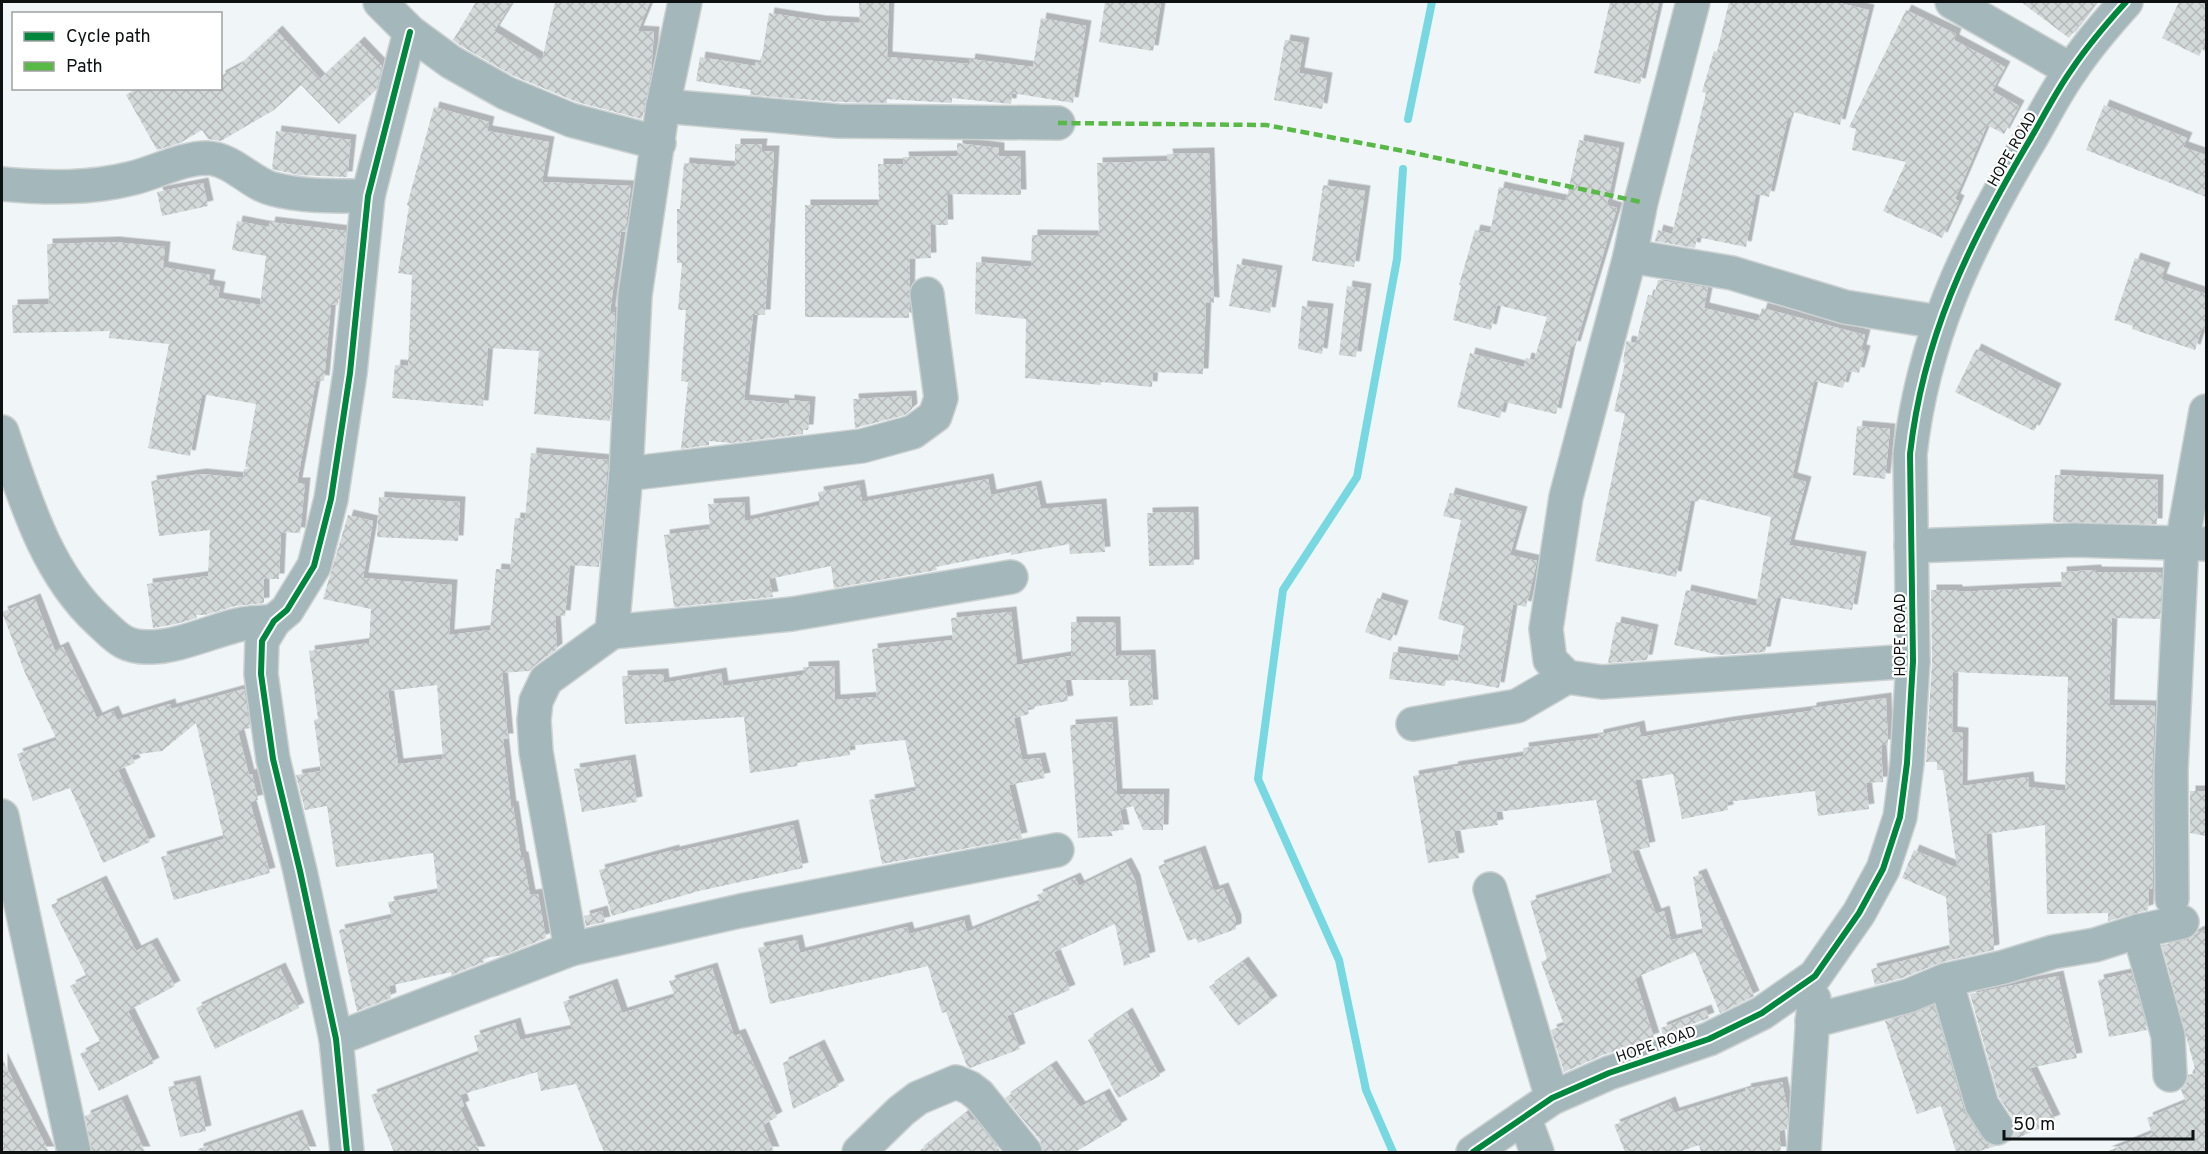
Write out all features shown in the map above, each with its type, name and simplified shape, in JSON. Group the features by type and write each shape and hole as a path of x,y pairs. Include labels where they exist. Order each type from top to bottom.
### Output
{"street":[{"path":"380,2 410,32 451,62 506,93 571,120 658,143"},
{"path":"612,632 626,474 635,295 663,106 685,2"},
{"path":"1694,2 1566,497 1546,629 1550,660 1567,677 1602,682 1913,662"},
{"path":"1952,2 2071,70"},
{"name":"HOPE ROAD","path":"1473,1152 1552,1098 1609,1073 1709,1039 1762,1013 1815,976 1859,913 1883,869 1900,817 1907,763 1913,662 1910,454 1913,423 1939,322 1970,248 2071,70 2126,2"},
{"path":"346,1152 336,1040 300,871 273,759 261,674 262,641 274,621 287,610 314,566 331,499 350,373 368,196 410,32"},
{"path":"663,106 838,120 1058,123"},
{"path":"2,184 84,187 132,178 191,160 213,158 238,169 270,189 323,196 368,196"},
{"path":"1630,256 1731,273 1845,307 1939,322"},
{"path":"626,474 862,446 913,432 935,416 941,398 927,294"},
{"path":"1812,1021 1908,996 1946,980 2004,967 2054,952 2095,945 2139,932 2177,910 2171,770 2206,411"},
{"path":"2,432 41,538 60,576 87,610 121,642 136,647 152,648 237,625 274,621"},
{"path":"1911,546 2075,540 2194,544"},
{"path":"571,949 536,752 534,720 536,701 546,680 612,632 792,614 1011,577"},
{"path":"1413,724 1517,706 1567,677"},
{"path":"2,816 74,1152"},
{"path":"336,1040 571,949 740,911 1057,850"},
{"path":"1490,889 1552,1098"},
{"path":"2139,932 2168,1036 2170,1075"},
{"path":"1804,1152 1815,976"},
{"path":"1946,980 1982,1105 1997,1128"},
{"path":"859,1152 901,1111 918,1098 956,1082 979,1095 1025,1152"},
{"path":"1524,1117 1538,1152"}],"building":[{"path":"476,2 512,2 494,31 542,60 555,2 650,2 638,31 654,32 651,72 642,119 577,102 514,76 461,46 453,40"},
{"path":"859,2 889,2 887,57 969,64 970,59 1033,67 1041,18 1086,26 1073,103 1012,93 1011,104 952,98 952,103 887,99 887,103 839,102 750,95 751,90 696,81 700,57 755,66 756,62 761,63 769,13 821,21 860,23"},
{"path":"1105,2 1161,2 1153,51 1099,42"},
{"path":"1610,2 1659,2 1640,84 1594,73"},
{"path":"1729,2 1835,2 1869,10 1840,125 1794,112 1793,118 1788,117 1769,197 1756,194 1746,247 1697,237 1695,248 1655,241 1658,230 1672,234 1706,93 1702,92 1714,51 1717,52"},
{"path":"2021,2 2097,2 2069,38"},
{"path":"2179,2 2206,2 2206,41 2199,56 2162,38"},
{"path":"1906,10 1956,34 1954,40 2005,67 1992,91 2019,106 2004,134 1987,125 1955,199 1959,201 1942,238 1883,211 1906,162 1852,150 1856,129 1849,127"},
{"path":"277,31 320,79 359,42 382,66 376,90 339,124 301,85 274,110 221,141 208,139 202,130 180,143 157,150 126,95 135,90 222,90 222,75 239,66"},
{"path":"1285,40 1304,43 1299,73 1327,78 1322,109 1274,100"},
{"path":"2104,105 2187,138 2183,147 2206,155 2206,197 2086,150"},
{"path":"434,107 489,122 487,131 549,142 542,182 631,186 625,232 621,232 610,312 615,312 610,421 534,414 539,351 488,348 483,406 392,398 395,365 408,366 412,275 398,273 409,206 407,205"},
{"path":"276,131 351,140 347,177 299,175 272,169"},
{"path":"1579,140 1619,148 1607,205 1617,208 1575,347 1571,346 1556,414 1504,402 1500,418 1457,407 1470,353 1524,367 1526,358 1534,360 1547,317 1497,305 1491,330 1453,320 1461,285 1459,285 1475,230 1490,233 1499,187 1566,201"},
{"path":"957,143 999,148 999,156 1020,156 1021,195 947,194 948,225 930,225 931,258 910,259 909,318 805,317 805,205 879,205 878,164 904,164 903,157 957,156"},
{"path":"735,144 762,144 761,151 774,151 765,315 753,315 744,400 789,404 789,400 810,402 808,430 803,430 803,434 731,443 709,441 709,445 681,449 688,382 681,381 686,310 678,310 682,263 677,263 677,209 680,209 684,163 735,167"},
{"path":"1209,153 1214,303 1206,302 1203,374 1153,372 1152,387 1025,378 1026,319 975,314 976,262 1031,267 1032,235 1099,236 1097,163 1168,161 1167,154"},
{"path":"203,183 208,206 162,216 157,192"},
{"path":"1323,185 1365,191 1354,267 1312,261"},
{"path":"237,221 269,227 270,222 346,231 338,305 331,304 324,381 316,380 297,483 305,483 300,533 281,532 279,579 264,579 264,603 235,606 205,615 196,615 197,618 176,624 153,628 147,584 208,576 210,530 159,536 151,481 201,474 243,478 244,469 252,468 245,467 256,404 202,394 190,456 148,448 169,344 109,338 110,331 13,333 12,305 49,304 47,244 114,242 165,247 163,267 210,275 208,285 220,287 218,298 260,305 266,256 232,250"},
{"path":"2135,258 2165,268 2161,279 2206,294 2206,330 2202,328 2195,350 2132,329 2133,326 2114,320"},
{"path":"1237,264 1277,271 1270,313 1229,306"},
{"path":"1658,280 1708,288 1704,308 1758,321 1762,308 1865,335 1861,350 1865,351 1859,373 1848,371 1843,388 1814,381 1792,478 1806,482 1789,545 1861,557 1852,610 1777,597 1765,652 1720,655 1674,645 1686,590 1756,606 1771,517 1699,499 1698,502 1691,500 1676,577 1595,561 1625,414 1614,411 1625,363 1623,362 1626,343 1627,341 1636,343 1648,295 1654,296"},
{"path":"1347,286 1366,289 1356,357 1339,355"},
{"path":"1302,306 1328,309 1322,354 1298,349"},
{"path":"1976,349 2056,389 2034,431 1955,392"},
{"path":"911,396 912,409 905,415 855,428 853,399"},
{"path":"1857,426 1890,429 1885,479 1853,475"},
{"path":"531,453 608,460 599,567 570,565 565,616 555,615 557,649 529,671 502,673 508,739 503,739 511,807 513,806 530,895 538,894 546,938 504,955 483,958 484,962 451,975 451,972 389,986 391,998 357,1011 339,930 392,918 388,902 438,893 433,853 336,867 327,806 305,810 296,775 321,771 314,720 318,719 309,651 369,643 371,609 323,599 348,515 373,521 363,578 452,585 449,635 490,630 496,569 510,570 515,518 525,519","holes":["437,685 443,759 398,764 388,691"]},
{"path":"2055,475 2158,480 2157,524 2053,522"},
{"path":"988,479 991,495 1036,486 1041,509 1101,504 1105,552 1070,554 1069,544 1011,555 1011,552 936,567 937,570 834,588 831,566 769,579 773,597 674,607 664,535 710,529 708,504 744,502 745,521 820,505 818,492 859,485 862,502"},
{"path":"1450,493 1522,512 1510,555 1537,561 1526,607 1513,604 1499,688 1446,679 1445,686 1389,679 1393,652 1458,661 1464,626 1438,619 1461,520 1443,516"},
{"path":"379,497 460,502 458,541 377,537"},
{"path":"1193,512 1194,565 1149,566 1147,513"},
{"path":"2096,570 2096,572 2162,573 2160,619 2112,618 2109,705 2155,706 2152,770 2153,873 2152,889 2149,889 2148,910 2108,921 2108,913 2047,914 2045,825 1986,834 1994,950 1942,962 1902,978 1875,985 1871,969 1950,949 1946,897 1902,878 1914,850 1957,868 1943,770 1937,770 1937,762 1926,762 1932,662 1931,590 1957,590 1957,592 2062,587 2061,572","holes":["1953,672 2068,677 2065,791 2029,787 2028,777 1962,786 1963,733 1952,732"]},
{"path":"1377,598 1403,606 1391,641 1365,632"},
{"path":"35,599 55,651 63,647 97,718 113,711 117,720 170,704 171,709 244,689 250,728 238,731 258,800 250,802 270,873 174,900 161,857 224,839 196,723 162,751 131,755 135,763 118,770 150,842 103,863 70,788 33,801 17,754 57,740 25,673 2,612"},
{"path":"1011,612 1017,665 1071,656 1071,622 1115,622 1116,656 1150,655 1153,705 1130,706 1128,680 1065,680 1068,701 1027,708 1029,714 1014,718 1022,760 1040,758 1045,778 1009,785 1022,838 882,864 869,800 916,791 905,740 849,746 850,755 750,773 744,717 625,724 622,676 663,674 664,683 721,673 723,686 803,675 803,667 834,666 835,700 877,697 872,649 953,640 951,618"},
{"path":"1616,622 1653,630 1647,660 1608,663"},
{"path":"1886,698 1888,745 1881,745 1883,782 1866,783 1869,809 1818,816 1815,791 1727,802 1728,810 1682,819 1673,774 1635,780 1650,847 1632,851 1656,914 1664,911 1671,940 1703,933 1693,877 1701,874 1754,996 1720,1013 1695,952 1635,978 1654,1038 1603,1055 1564,1072 1551,1030 1564,1025 1541,962 1547,959 1530,901 1607,878 1606,876 1612,873 1596,800 1496,812 1498,825 1454,831 1459,858 1428,863 1413,776 1453,769 1452,767 1524,756 1523,748 1598,738 1598,735 1639,726 1641,737 1811,711 1811,708"},
{"path":"1112,722 1117,794 1164,794 1163,830 1143,830 1133,806 1120,810 1124,830 1110,830 1113,836 1078,838 1070,725"},
{"path":"630,760 637,802 582,812 574,769"},
{"path":"2190,791 2206,791 2206,836 2190,833"},
{"path":"793,825 803,868 699,891 612,916 599,870 674,850 674,852"},
{"path":"1200,851 1214,891 1223,888 1236,920 1236,929 1198,943 1196,938 1188,941 1158,866"},
{"path":"1126,863 1135,880 1150,957 1124,966 1115,924 1054,952 1070,990 1007,1016 1020,1049 970,1068 967,1066 946,1012 942,1013 928,966 770,1004 758,948 797,940 800,953 907,927 909,934 964,920 967,932 1040,903 1037,895 1075,878 1079,886"},
{"path":"101,881 136,951 152,943 175,986 128,1011 154,1063 99,1091 80,1054 101,1043 70,986 87,977 51,905"},
{"path":"602,911 605,922 586,926 584,916"},
{"path":"2206,930 2206,1152 2106,1152 2152,1133 2147,1118 2186,1102 2181,1090 2186,1084 2188,1075 2196,1073 2162,945 2186,940 2197,932"},
{"path":"1243,962 1272,1001 1238,1026 1209,987"},
{"path":"280,968 299,1008 215,1049 196,1008"},
{"path":"712,968 734,1036 740,1034 777,1117 763,1125 774,1152 604,1152 576,1084 541,1091 537,1072 460,1095 464,1106 460,1108 480,1152 394,1152 371,1095 479,1054 474,1036 515,1023 520,1040 572,1029 563,1002 612,984 622,1013 675,997 669,981"},
{"path":"2131,973 2147,1030 2109,1037 2098,980"},
{"path":"2058,976 2077,1058 2030,1068 2055,1120 2008,1142 2014,1136 2016,1126 1999,1097 1970,994"},
{"path":"1934,1005 1964,1111 1982,1139 1996,1146 1976,1152 1956,1152 1941,1106 1917,1114 1885,1021 1913,1014"},
{"path":"1706,1010 1709,1018 1663,1035 1661,1028"},
{"path":"1127,1013 1160,1076 1118,1098 1088,1040"},
{"path":"819,1045 839,1086 793,1109 783,1063"},
{"path":"2,1058 49,1152 2,1152"},
{"path":"1051,1066 1080,1107 1104,1094 1122,1125 1075,1152 1043,1152 1040,1140 1005,1098"},
{"path":"195,1081 206,1131 180,1137 168,1087"},
{"path":"1782,1082 1788,1112 1787,1129 1779,1131 1781,1152 1701,1152 1699,1145 1679,1152 1625,1152 1614,1125 1670,1102 1674,1113 1746,1091 1745,1089"},
{"path":"122,1100 145,1152 92,1152 85,1116"},
{"path":"966,1113 972,1121 974,1119 1001,1152 918,1152"},
{"path":"297,1115 311,1152 198,1152 198,1149"}],"waterway":[{"path":"1408,119 1432,2"},
{"path":"1393,1152 1366,1090 1339,960 1258,779 1283,590 1357,477 1397,259 1403,169"}],"marked path":[{"path":"1058,123 1266,125 1414,153 1641,202"}],"cycle path":[{"path":"1473,1152 1552,1098 1609,1073 1709,1039 1762,1013 1815,976 1859,913 1883,869 1900,817 1907,763 1913,661 1910,454 1925,371 1951,295 1984,221 2065,79 2091,43 2126,2"},
{"path":"347,1152 336,1039 273,759 261,674 262,641 274,621 287,610 314,566 331,499 350,373 368,196 410,32"}]}
